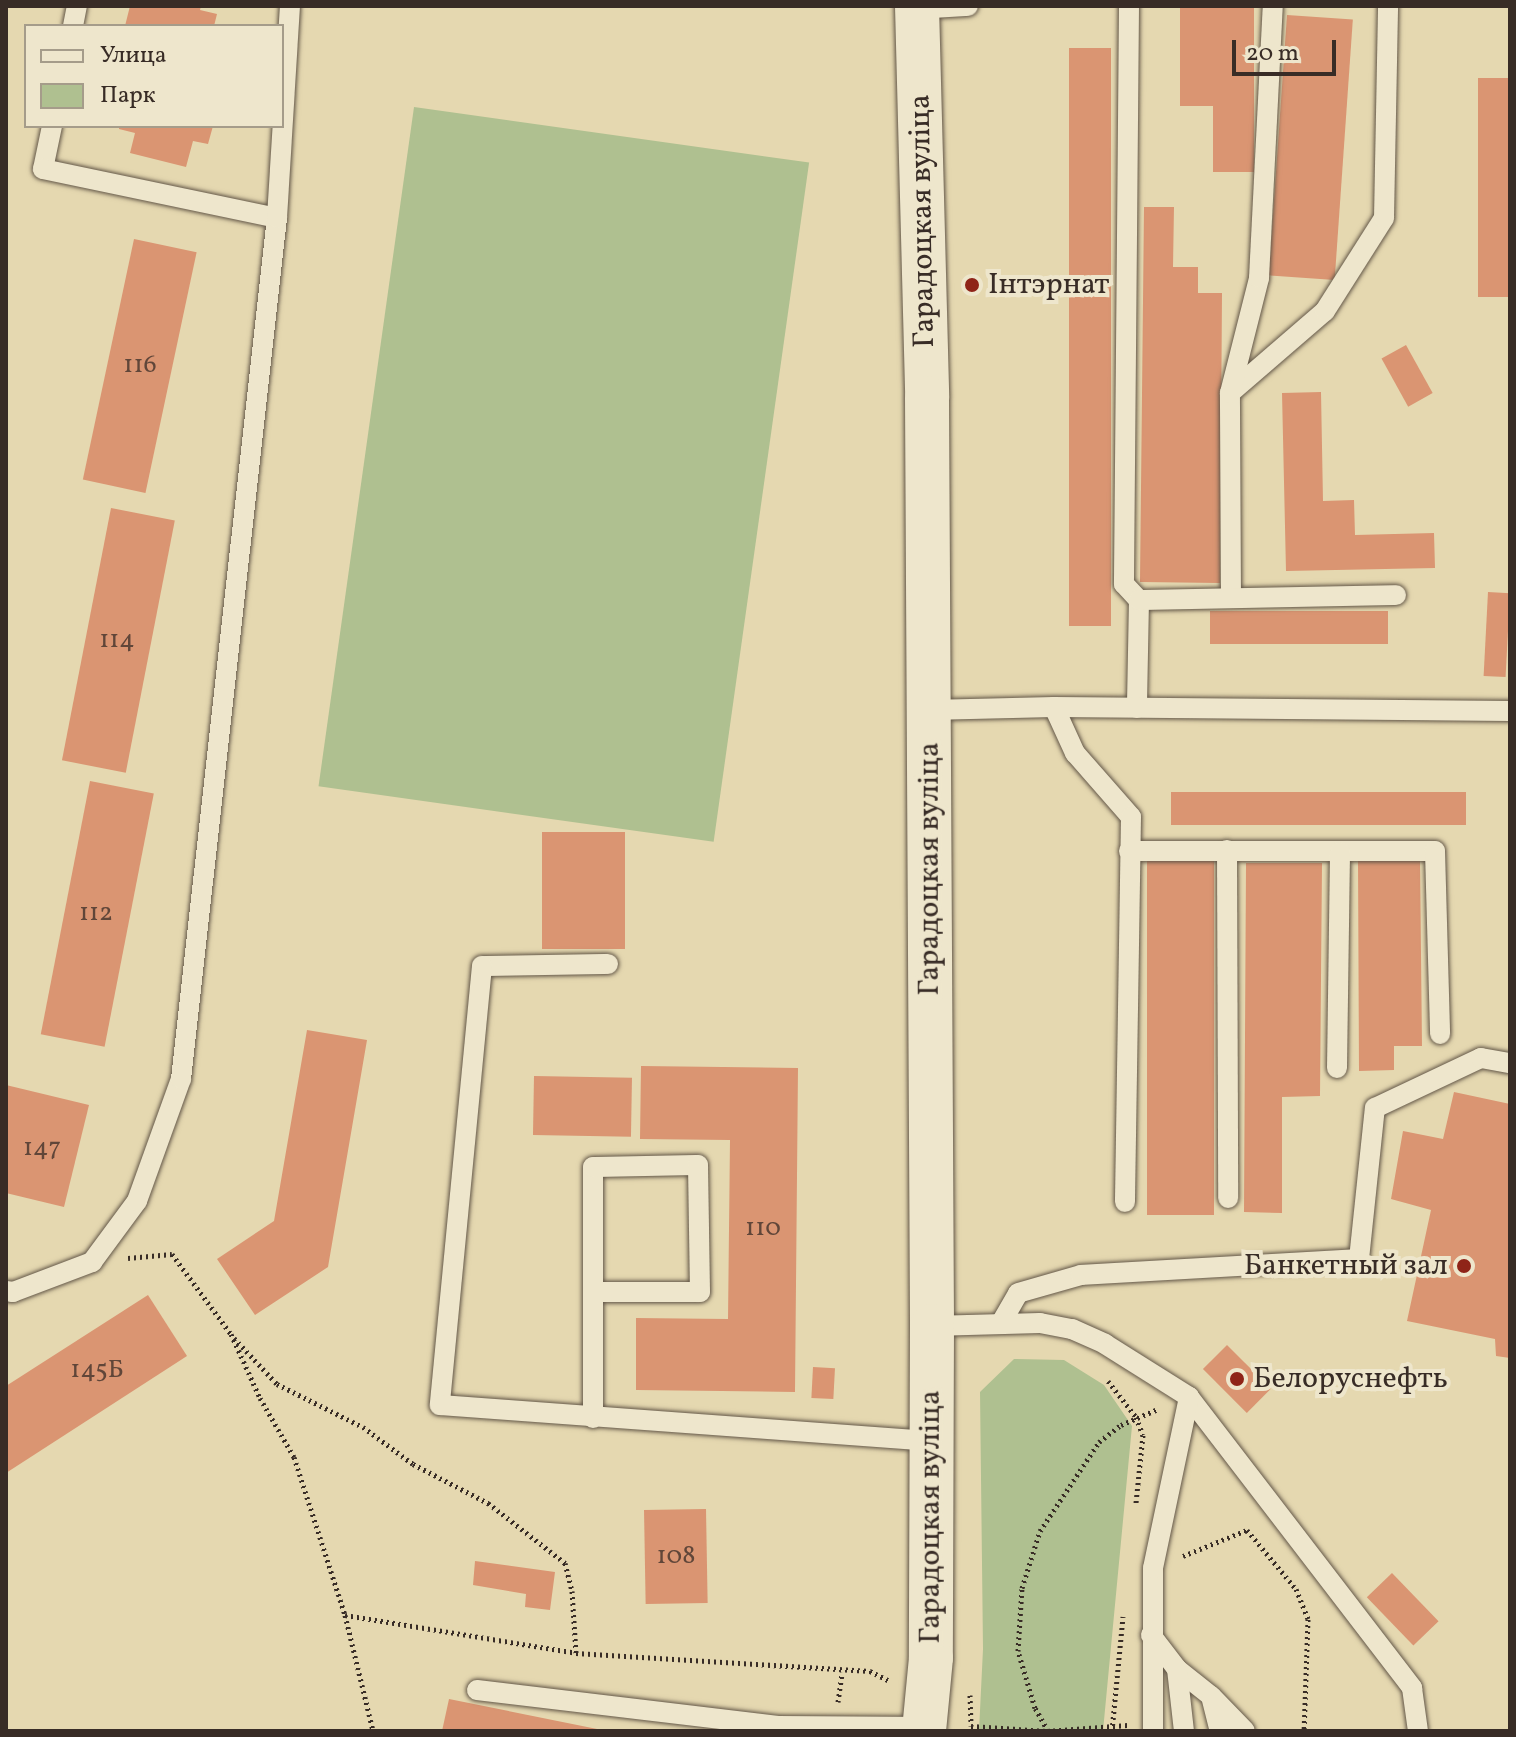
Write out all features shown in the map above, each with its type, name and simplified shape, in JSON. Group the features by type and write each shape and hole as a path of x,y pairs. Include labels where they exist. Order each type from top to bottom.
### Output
{"street":[{"name":"Гарадоцкая вуліца","path":"917,7 927,398 929,710 932,1326 926,1720"}],"lane":[{"path":"284,104 290,6"},
{"path":"917,7 968,6"},
{"path":"1129,6 1124,584 1139,600 1137,708"},
{"path":"1231,598 1230,393 1259,278 1273,6"},
{"path":"1230,393 1325,311 1384,218 1388,6"},
{"path":"52,128 43,169 277,218"},
{"path":"8,1294 92,1262 137,1201 181,1079 277,218 283,128"},
{"path":"1139,600 1396,595"},
{"path":"929,710 1054,707 1510,711"},
{"path":"1054,707 1075,753 1131,817 1125,1202"},
{"path":"1227,850 1228,1198"},
{"path":"1129,851 1435,851 1440,1034"},
{"path":"1337,1068 1340,852"},
{"path":"608,964 482,966 440,1405 929,1441"},
{"path":"1001,1323 1018,1293 1081,1275 1359,1259 1375,1108 1481,1058 1510,1063"},
{"path":"593,1292 700,1292 698,1165 593,1167 593,1292 593,1418"},
{"path":"932,1326 1040,1323 1072,1329 1105,1344 1189,1397 1412,1688 1418,1731"},
{"path":"1152,1727 1153,1568 1189,1397"},
{"path":"1151,1635 1177,1669 1211,1696 1245,1731"},
{"path":"1177,1669 1184,1731"},
{"path":"477,1690 778,1728 926,1720"},
{"path":"1211,1696 1220,1731"}],"path":[{"path":"172,1254 231,1334 277,1384 363,1427 413,1464 488,1503 565,1563 572,1591 576,1653"},
{"path":"231,1334 260,1398 294,1457 345,1615 373,1731"},
{"path":"1106,1377 1136,1417 1143,1435 1135,1509"},
{"path":"1048,1731 1035,1708 1018,1651 1022,1588 1040,1531 1099,1442 1136,1417 1189,1397"},
{"path":"1153,1568 1247,1530 1296,1589 1308,1619 1304,1731"},
{"path":"1112,1729 1123,1613"},
{"path":"345,1615 576,1653 870,1671 926,1720"},
{"path":"971,1731 971,1726 1048,1731 1152,1727"}],"green space":[{"path":"414,107 809,163 714,842 319,786"},
{"path":"1014,1359 1064,1360 1104,1385 1132,1426 1103,1731 979,1731 983,1649 980,1392"}],"building":[{"path":"130,6 201,6 200,10 217,14 214,24 126,24"},
{"path":"1180,6 1254,6 1254,172 1213,172 1213,106 1180,106"},
{"path":"1287,15 1353,20 1335,280 1269,275"},
{"path":"1069,48 1111,48 1111,626 1069,626"},
{"path":"1478,78 1510,78 1510,297 1478,297"},
{"path":"212,128 208,144 193,141 186,167 130,153 135,133 119,129"},
{"path":"1144,207 1174,207 1173,267 1198,267 1198,293 1222,293 1220,583 1140,582"},
{"path":"134,239 197,252 145,493 83,480"},
{"path":"1406,345 1433,393 1408,407 1382,359"},
{"path":"1321,392 1323,501 1354,500 1355,535 1434,533 1435,568 1286,571 1282,393"},
{"path":"111,508 175,520 126,773 62,760"},
{"path":"1488,592 1510,593 1506,677 1484,676"},
{"path":"1210,611 1388,611 1388,644 1210,644"},
{"path":"90,781 154,793 105,1047 41,1034"},
{"path":"1171,792 1466,792 1466,825 1171,825"},
{"path":"542,832 625,832 625,949 542,949"},
{"path":"1147,859 1214,859 1214,1215 1147,1215"},
{"path":"1358,860 1420,860 1422,1046 1394,1046 1394,1070 1359,1071"},
{"path":"1246,863 1322,863 1320,1096 1282,1097 1282,1213 1244,1212"},
{"path":"307,1030 367,1040 328,1267 255,1315 217,1259 274,1221"},
{"path":"641,1066 798,1068 795,1392 636,1390 636,1318 728,1319 730,1140 640,1139"},
{"path":"534,1076 632,1078 631,1137 533,1135"},
{"path":"6,1085 89,1105 64,1207 6,1193"},
{"name":"Банкетный зал","path":"1454,1092 1510,1104 1510,1358 1496,1356 1495,1339 1407,1321 1431,1210 1391,1199 1403,1131 1443,1139"},
{"path":"148,1295 187,1356 6,1473 6,1386"},
{"name":"Белоруснефть","path":"1227,1345 1271,1389 1247,1413 1203,1369"},
{"path":"813,1367 835,1368 833,1399 811,1398"},
{"path":"706,1509 708,1603 646,1604 644,1510"},
{"path":"475,1561 555,1572 550,1610 525,1607 526,1594 473,1585"},
{"path":"1392,1573 1439,1621 1413,1646 1367,1597"},
{"path":"449,1699 602,1730 602,1731 442,1731"}],"place":[{"name":"Інтэрнат","path":"972,285"},
{"name":"Банкетный зал","path":"1464,1266"},
{"name":"Белоруснефть","path":"1237,1379"}]}
